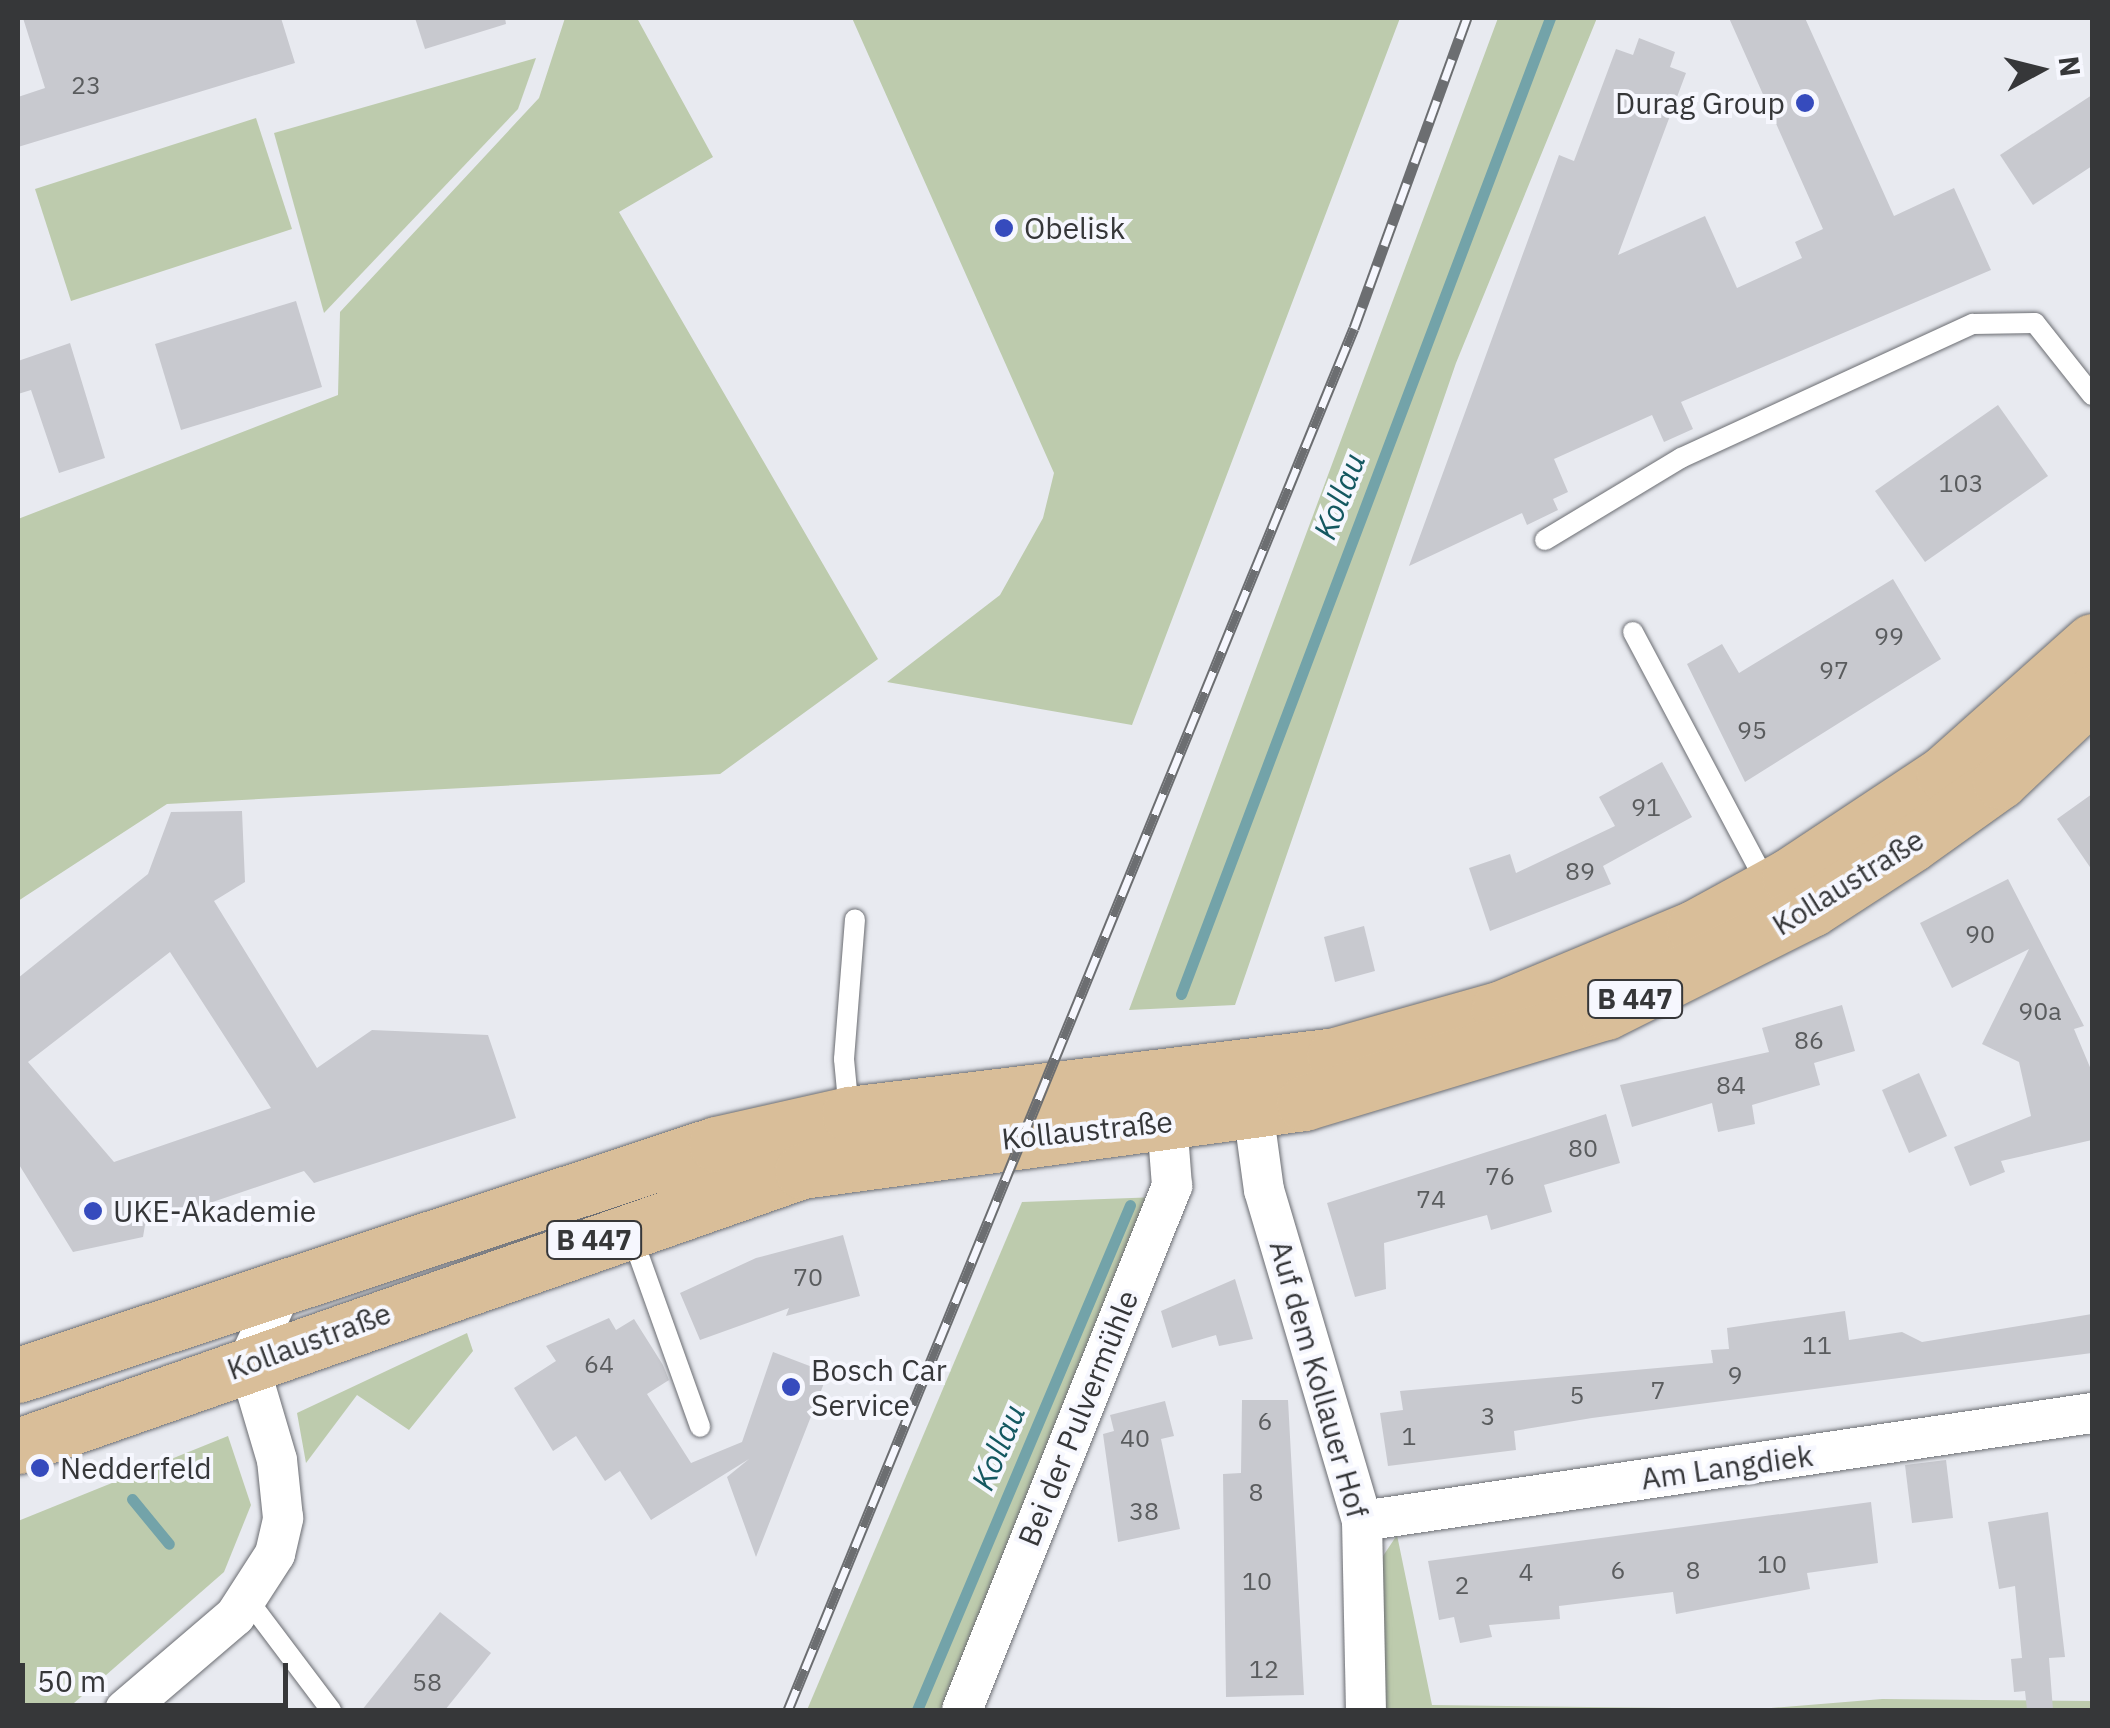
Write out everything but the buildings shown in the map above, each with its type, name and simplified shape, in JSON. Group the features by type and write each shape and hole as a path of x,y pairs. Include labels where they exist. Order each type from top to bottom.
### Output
{"main road":[{"name":"Kollaustraße","path":"18,1375 716,1144 849,1114 1335,1055 1551,989 1769,887 1944,772 2092,641"},
{"name":"Kollaustraße","path":"18,1446 629,1228 860,1158 1253,1110 1514,1044 1703,968 1912,844 2000,781 2092,694"}],"street":[{"name":"Auf dem Kollauer Hof","path":"1253,1110 1264,1190 1362,1521 1366,1710"},
{"name":"Bei der Pulvermühle","path":"962,1710 1172,1186 1167,1122"},
{"path":"126,1710 248,1600 275,1554 283,1518 248,1362 283,1287"},
{"name":"Am Langdiek","path":"1362,1521 2092,1413"}],"lane":[{"path":"1545,540 1681,458 1972,324 2035,322 2092,395"},
{"path":"1633,632 1769,887"},
{"path":"849,1114 844,1059 855,920"},
{"path":"629,1228 700,1427"},
{"path":"248,1600 332,1710"}],"green space":[{"path":"565,18 637,18 713,157 619,212 878,659 720,774 167,804 18,901 18,519 338,395 340,312 539,98"},
{"path":"852,18 1400,18 1132,725 887,682 1000,595 1043,518 1054,473"},
{"path":"1498,18 1597,18 1456,363 1235,1005 1129,1010"},
{"path":"536,58 518,109 324,313 274,133"},
{"path":"256,118 292,229 71,301 35,189"},
{"path":"1159,1197 952,1710 807,1710 1022,1202"},
{"path":"467,1333 473,1351 409,1430 357,1395 306,1463 297,1413"},
{"path":"228,1436 251,1505 224,1572 66,1710 18,1710 18,1521"},
{"path":"1397,1535 1432,1705 1759,1709 1882,1699 2092,1701 2092,1710 1382,1710 1377,1565"}],"waterway":[{"name":"Kollau","path":"1181,994 1550,18"},
{"name":"Kollau","path":"917,1710 1130,1205"},
{"path":"132,1499 169,1544"}],"railway":[{"path":"788,1710 1354,328 1467,18"}],"place":[{"name":"Durag Group","path":"1805,103"},
{"name":"Obelisk","path":"1004,228"},
{"name":"UKE-Akademie","path":"93,1211"},
{"name":"Bosch Car Service","path":"791,1387"},
{"name":"Nedderfeld","path":"40,1468"}]}
